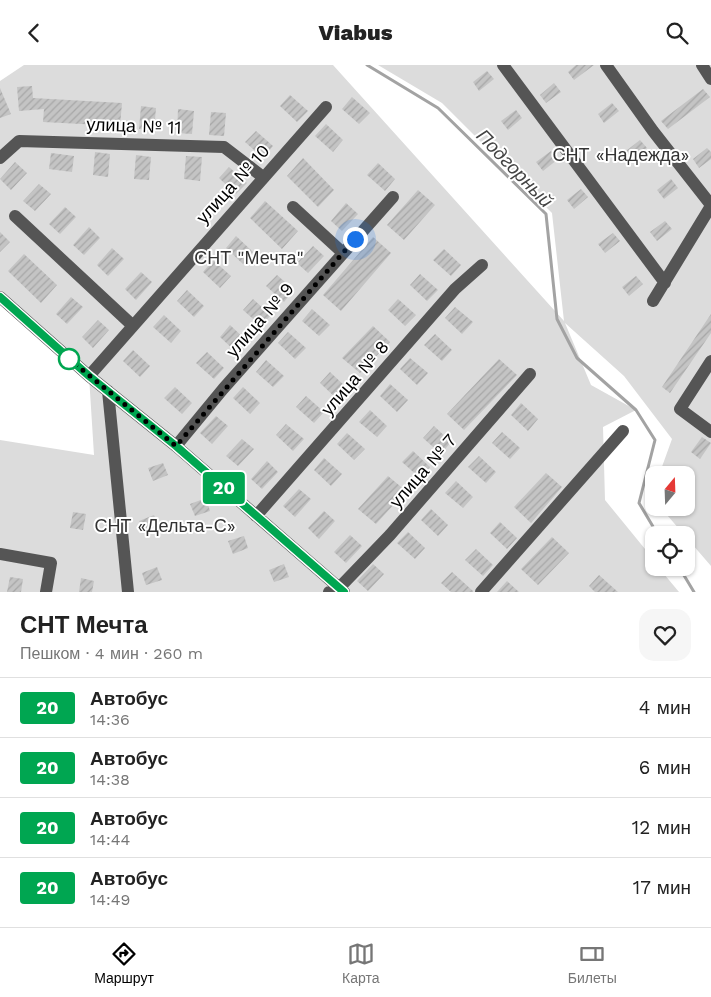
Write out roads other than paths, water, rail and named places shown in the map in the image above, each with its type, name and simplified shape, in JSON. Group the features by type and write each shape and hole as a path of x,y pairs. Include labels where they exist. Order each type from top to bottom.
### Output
{"street":[{"path":"503,65 665,283"},
{"path":"606,65 652,131 711,206 653,301"},
{"path":"702,65 711,79"},
{"name":"улица № 10","path":"89,376 326,107"},
{"name":"улица № 11","path":"0,158 19,141 224,147 264,177"},
{"name":"улица № 9","path":"176,446 393,197"},
{"path":"293,207 343,253"},
{"path":"15,217 132,325"},
{"name":"улица № 8","path":"256,516 456,289 482,265"},
{"path":"0,297 89,376 176,446 338,591"},
{"path":"711,361 680,409 711,432"},
{"name":"улица № 7","path":"338,591 390,535 530,374"},
{"path":"108,391 128,592"},
{"path":"482,592 623,431"},
{"path":"0,554 51,563 46,592"}],"waterway":[{"name":"Подгорный","path":"367,65 438,108 546,214 557,319 577,358 636,410 655,440 639,503 653,526"},
{"name":"Подгорный","path":"684,576 694,592"}],"park label":[{"name":"СНТ «Надежда»","path":"621,155"},
{"name":"СНТ \"Мечта\"","path":"249,258"},
{"name":"СНТ «Дельта-С»","path":"165,526"}]}
